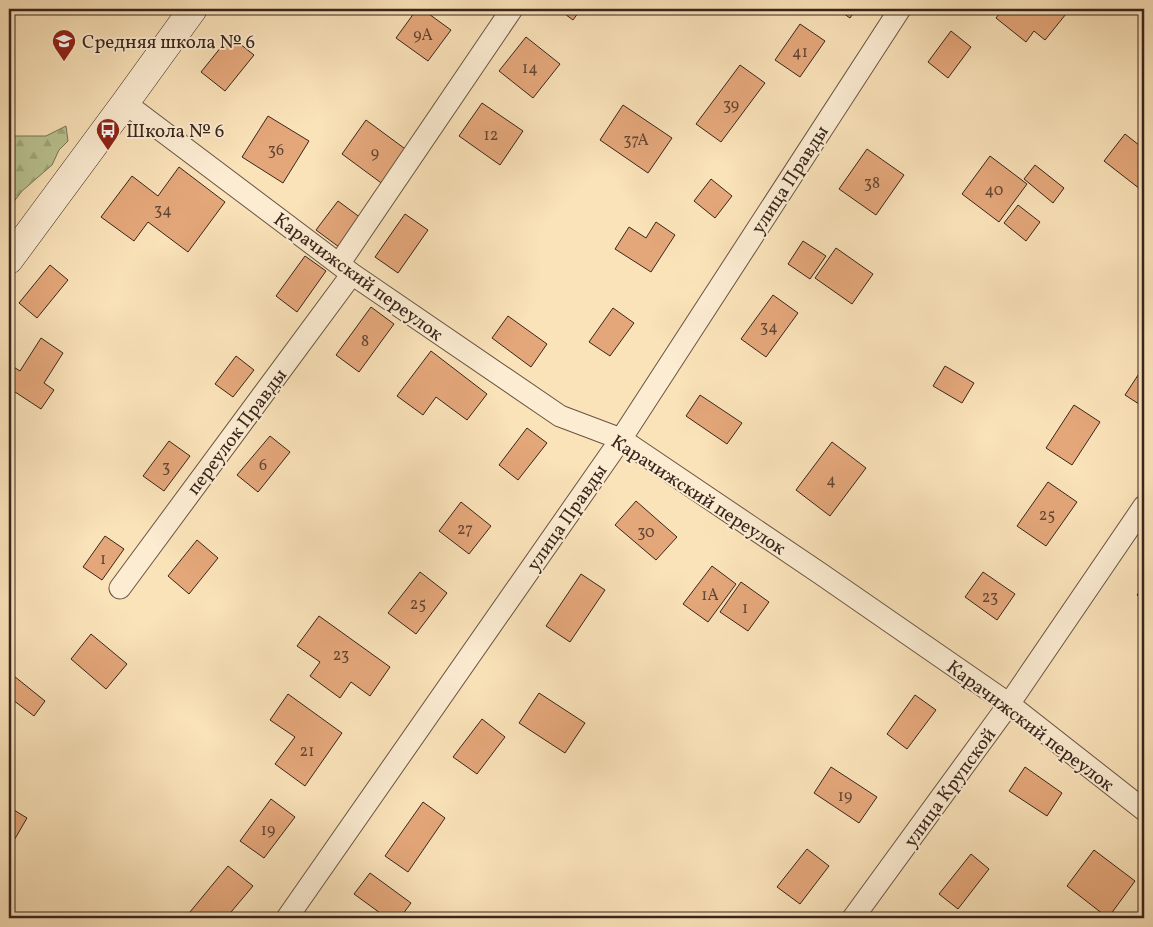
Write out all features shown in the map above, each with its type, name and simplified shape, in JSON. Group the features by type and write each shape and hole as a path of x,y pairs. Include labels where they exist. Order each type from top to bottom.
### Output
{"street":[{"path":"9,260 192,9"},
{"name":"переулок Правды","path":"120,588 345,269 512,9"},
{"name":"улица Правды","path":"287,918 620,439 900,9"},
{"name":"Карачижский переулок","path":"125,103 345,269 560,416 620,439 822,574 1009,704 1144,810"},
{"name":"улица Крупской","path":"854,918 1009,704 1144,506"}],"green space":[{"path":"66,126 68,141 59,150 52,165 22,191 9,208 9,136 46,136"}],"building":[{"path":"272,9 283,9 280,14"},
{"path":"417,9 422,9 451,30 428,61 396,38"},
{"path":"558,9 581,9 573,20"},
{"path":"837,9 856,9 850,18"},
{"path":"1003,9 1070,9 1045,40 1034,31 1026,42 996,18"},
{"path":"800,24 825,41 800,77 775,60"},
{"path":"951,31 971,47 948,78 928,62"},
{"path":"230,36 254,55 225,91 201,72"},
{"path":"526,37 560,64 533,98 499,71"},
{"path":"740,65 765,83 721,142 696,124"},
{"path":"482,103 523,131 500,165 459,136"},
{"path":"623,105 672,138 648,173 600,140"},
{"path":"268,116 309,141 283,183 242,157"},
{"path":"366,120 408,151 384,185 342,154"},
{"path":"1125,134 1144,149 1144,184 1140,189 1104,161"},
{"path":"867,149 904,175 876,215 839,189"},
{"path":"990,156 1027,184 999,222 962,194"},
{"path":"1035,165 1064,188 1053,203 1024,179"},
{"path":"179,167 225,202 188,252 148,222 134,241 101,217 132,176 158,196"},
{"path":"711,179 732,196 715,218 694,201"},
{"path":"338,201 361,218 339,247 316,230"},
{"path":"1018,205 1040,222 1026,241 1004,223"},
{"path":"405,214 428,230 398,273 375,257"},
{"path":"656,222 675,235 651,272 615,249 629,227 646,238"},
{"path":"803,241 826,256 810,279 788,264"},
{"path":"836,248 873,274 852,304 815,278"},
{"path":"305,256 326,271 297,312 276,296"},
{"path":"50,265 68,280 37,318 19,303"},
{"path":"773,295 798,313 766,357 741,339"},
{"path":"371,307 394,324 359,372 336,355"},
{"path":"613,308 634,323 610,356 589,342"},
{"path":"508,316 547,344 531,367 492,338"},
{"path":"41,338 63,353 44,383 54,390 41,409 9,388 9,364 20,371"},
{"path":"431,351 487,394 467,420 436,397 423,415 397,396"},
{"path":"236,356 254,370 233,397 215,384"},
{"path":"945,366 974,383 962,403 933,386"},
{"path":"1144,366 1144,403 1142,406 1125,395"},
{"path":"700,395 742,423 727,444 686,416"},
{"path":"1074,405 1100,422 1072,465 1046,448"},
{"path":"527,428 547,443 518,480 499,465"},
{"path":"270,436 290,452 258,492 237,475"},
{"path":"169,441 190,456 164,491 143,476"},
{"path":"832,442 866,468 830,516 796,490"},
{"path":"1048,482 1077,502 1046,546 1017,526"},
{"path":"636,501 677,537 656,560 615,525"},
{"path":"461,502 491,526 469,554 439,531"},
{"path":"105,536 124,549 102,580 83,567"},
{"path":"197,540 218,558 189,594 168,576"},
{"path":"712,566 736,584 708,622 683,604"},
{"path":"420,572 447,593 416,634 388,613"},
{"path":"983,572 1015,594 997,620 965,597"},
{"path":"581,574 605,590 570,642 546,626"},
{"path":"741,582 769,602 748,631 720,612"},
{"path":"1144,586 1144,601 1137,595"},
{"path":"319,616 390,667 370,696 351,682 340,698 310,676 320,662 297,646"},
{"path":"91,634 127,664 106,689 71,659"},
{"path":"9,672 45,701 34,716 9,697"},
{"path":"539,693 585,723 565,753 519,723"},
{"path":"288,694 342,733 305,786 275,764 295,737 270,720"},
{"path":"915,695 936,710 907,749 887,734"},
{"path":"482,719 505,737 477,774 453,757"},
{"path":"831,767 877,797 859,823 814,793"},
{"path":"1025,767 1062,793 1047,816 1009,791"},
{"path":"271,799 295,817 264,858 240,841"},
{"path":"423,802 445,818 408,872 385,856"},
{"path":"9,807 27,818 9,849"},
{"path":"807,849 829,866 800,904 777,887"},
{"path":"1094,850 1135,881 1108,918 1067,886"},
{"path":"971,854 989,869 958,909 939,894"},
{"path":"228,866 253,886 226,918 185,918"},
{"path":"370,873 411,903 400,918 387,918 354,894"}],"place":[{"name":"Средняя школа № 6","path":"64,62"},
{"name":"Школа № 6","path":"108,151"}]}
